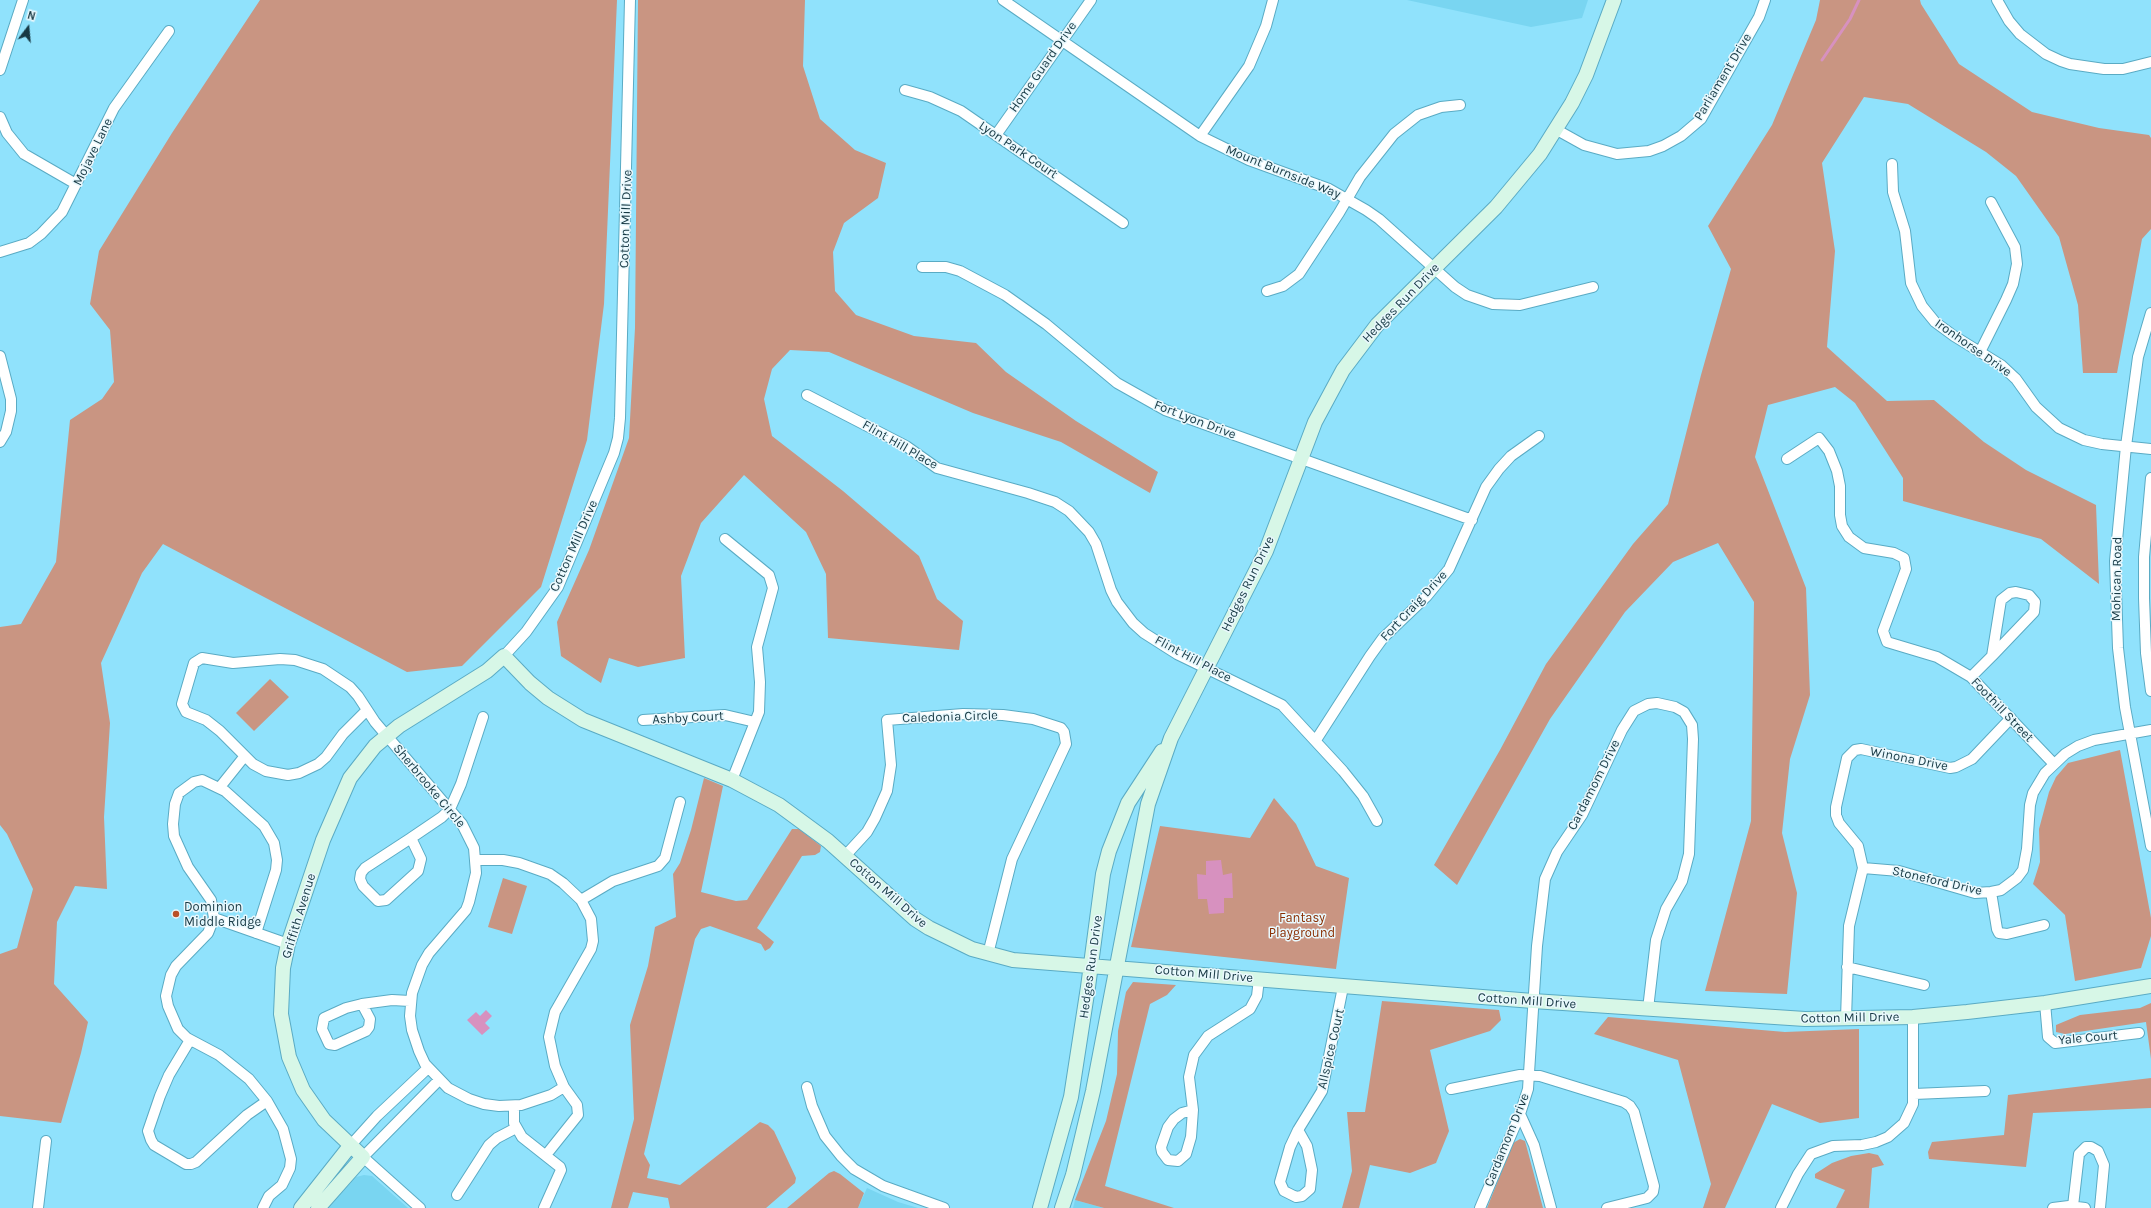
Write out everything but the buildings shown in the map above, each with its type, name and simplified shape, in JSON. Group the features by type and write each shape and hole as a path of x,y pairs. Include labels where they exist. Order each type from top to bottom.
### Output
{"street":[{"path":"0,70 22,0"},
{"name":"Cotton Mill Drive","path":"630,0 621,394 618,438 614,453 558,587 526,632 504,656 542,693 584,720 732,780 784,808 845,856 916,919 952,941 988,954 1025,961 1533,1001 1752,1016 1846,1019 1913,1017 2045,1003 2151,986"},
{"name":"Mount Burnside Way","path":"1003,0 1200,136 1249,160 1300,177 1347,199 1379,219 1434,269 1467,295 1479,301 1504,306 1520,305 1594,287"},
{"name":"Home Guard Drive","path":"996,134 1091,0"},
{"path":"1200,136 1249,66 1266,26 1273,0"},
{"name":"Hedges Run Drive","path":"1040,1208 1065,1120 1078,1054 1104,874 1116,829 1128,803 1171,738 1266,551 1326,398 1342,370 1377,325 1496,207 1521,178 1556,130 1586,76 1614,0"},
{"name":"Parliament Drive","path":"1556,130 1584,145 1617,154 1649,151 1663,146 1681,136 1701,119 1759,17 1765,0"},
{"path":"1997,0 2009,21 2020,34 2046,54 2061,61 2070,64 2104,69 2122,69 2151,62"},
{"name":"Mojave Lane","path":"0,252 20,247 41,234 62,212 114,108 169,31"},
{"name":"Lyon Park Court","path":"905,90 951,106 996,134 1123,223"},
{"path":"1267,291 1283,286 1299,274 1376,155 1407,122 1428,111 1460,105"},
{"path":"0,117 7,133 24,154 76,184"},
{"name":"Ironhorse Drive","path":"1892,164 1893,192 1905,231 1908,265 1915,293 1934,322 2001,365 2016,379 2036,407 2059,428 2084,440 2151,449"},
{"path":"1980,352 2013,284 2016,264 2015,248 1991,202"},
{"name":"Fort Lyon Drive","path":"922,267 946,267 960,271 1005,295 1046,324 1117,383 1165,410 1472,520"},
{"name":"Mohican Road","path":"2151,313 2138,356 2126,446 2115,561 2118,648 2130,734 2151,846"},
{"path":"0,356 11,399 11,411 6,432 0,442"},
{"name":"Flint Hill Place","path":"807,395 906,446 928,464 937,468 1028,493 1055,502 1069,511 1089,532 1096,544 1111,590 1125,614 1144,632 1177,654 1282,705 1316,740 1363,796 1377,821"},
{"name":"Fort Craig Drive","path":"1316,740 1383,638 1426,597 1449,569 1486,487 1511,456 1539,436"},
{"name":"Foothill Street","path":"1786,459 1819,438 1829,451 1837,471 1841,500 1840,516 1842,526 1848,537 1864,548 1894,553 1904,558 1906,568 1883,632 1887,642 1937,657 1971,677 2054,764"},
{"name":"Mohican Road","path":"2151,478 2144,557 2144,598 2146,653 2151,691"},
{"path":"725,538 768,575 773,588 757,648 760,700 759,712 732,780"},
{"path":"1971,677 1992,656 2034,612 2035,602 2029,595 2016,592 2010,593 2001,600 1992,656"},
{"name":"Griffith Avenue","path":"420,1208 350,1146 314,1108 303,1090 289,1057 281,1014 283,968 288,944 336,808 350,778 362,761 386,736 487,670 504,656"},
{"name":"Sherbrooke Circle","path":"244,757 220,731 206,720 183,709 182,704 194,663 198,659 202,658 233,663 280,659 309,664 341,679 358,696 386,736 450,808 469,835 476,860 474,887 466,910 429,953 415,981 410,1001 412,1030 418,1051 428,1068 439,1080 448,1088 469,1099 499,1106 514,1106 535,1102 564,1087"},
{"name":"Cardamom Drive","path":"1480,1208 1520,1114 1528,1089 1533,1001 1542,896 1551,863 1582,815 1622,730 1634,712 1648,704 1657,703 1675,707 1684,712 1692,725 1693,739 1689,854 1682,881 1666,909 1656,940 1648,1009"},
{"path":"220,787 244,757 266,771 278,774 288,775 310,769 326,757 343,734 367,710"},
{"name":"Caledonia Circle","path":"845,856 872,823 886,791 891,766 887,720 978,714 1033,719 1061,728 1064,732 1066,744 1012,859 988,954"},
{"name":"Ashby Court","path":"643,720 725,715 755,722"},
{"path":"411,838 421,859 418,871 386,900 378,901 363,886 360,879 361,873 365,868 442,817 450,808 460,784 483,717"},
{"name":"Winona Drive","path":"1846,1019 1847,967 1850,926 1863,868 1858,846 1839,823 1836,815 1847,758 1850,754 1861,749 1950,768 1956,767 1972,760 2011,718"},
{"name":"Stoneford Drive","path":"1863,868 1899,871 1975,893 1991,892 2010,885 2023,870 2027,849 2030,805 2039,781 2054,764 2078,746 2094,740 2151,730"},
{"name":"Hedges Run Drive","path":"1062,1208 1086,1124 1148,804 1171,738"},
{"path":"256,933 276,870 276,851 270,835 264,826 220,787 202,780 186,787 179,794 173,819 174,836 182,855 211,900 214,918 208,934 176,966 168,984 166,996 171,1016 178,1029 190,1040 219,1055 249,1079 267,1101 284,1129 291,1158 287,1177 282,1185 265,1200 263,1208"},
{"path":"581,900 613,881 658,866 665,858 680,802"},
{"path":"476,860 503,860 536,868 563,883 581,900 587,908 593,927 591,949 555,1012 549,1037 555,1066 564,1087 577,1105 578,1115 546,1155"},
{"path":"1991,892 1997,929 2000,932 2007,934 2044,926"},
{"path":"214,918 288,944"},
{"path":"1847,967 1924,985"},
{"path":"1193,1110 1182,1113 1174,1119 1168,1127 1161,1147 1162,1152 1168,1160 1178,1161 1186,1154 1191,1137 1193,1110 1189,1077 1194,1055 1208,1036 1250,1009 1257,996 1259,979"},
{"name":"Allspice Court","path":"1298,1130 1307,1146 1312,1170 1310,1189 1306,1193 1296,1197 1284,1191 1280,1182 1290,1147 1298,1130 1322,1091 1344,986"},
{"path":"362,1004 370,1020 369,1027 366,1031 335,1045 329,1044 322,1029 324,1018 346,1008 362,1004 392,1000 410,1001"},
{"name":"Yale Court","path":"2045,1003 2048,1037 2055,1043 2140,1033"},
{"path":"1781,1208 1798,1174 1811,1154 1833,1146 1867,1144 1888,1137 1904,1123 1910,1113 1914,1094 1913,1017"},
{"path":"190,1040 169,1075 160,1096 148,1131 150,1140 154,1144 186,1164 191,1164 196,1162 247,1115 267,1101"},
{"path":"1078,1054 1099,1058"},
{"path":"301,1208 350,1146 377,1116 428,1068"},
{"path":"1451,1089 1528,1075 1552,1079 1624,1102 1634,1112 1654,1186 1653,1192 1647,1198 1607,1208"},
{"path":"318,1208 363,1157 439,1080"},
{"path":"807,1087 812,1106 825,1136 840,1156 854,1169 883,1186 944,1208"},
{"path":"1914,1094 1985,1091"},
{"path":"514,1106 514,1123 522,1137 546,1155 560,1167 561,1170 544,1208"},
{"path":"1520,1114 1534,1145 1551,1208"},
{"path":"457,1195 489,1145 501,1135 516,1128"},
{"path":"38,1208 46,1141"},
{"path":"2073,1206 2079,1154 2086,1148 2091,1147 2098,1151 2104,1165 2100,1208"},
{"path":"2053,1208 2073,1206 2085,1208"}],"shaded area":[{"path":"1407,0 1588,0 1582,18 1531,27"},
{"path":"1221,860 1223,875 1232,873 1233,898 1224,898 1224,913 1209,914 1207,899 1198,899 1197,874 1206,875 1206,861"},
{"path":"486,1010 492,1016 485,1023 490,1028 482,1035 467,1020 476,1012 480,1016"},
{"path":"364,1175 372,1176 408,1208 328,1208 356,1177"},
{"path":"867,1188 898,1202 918,1208 858,1208"},
{"path":"1075,1200 1104,1208 1073,1208"}],"green space":[{"path":"260,0 617,0 604,304 587,440 541,587 462,666 407,672 163,544 142,573 101,663 110,723 104,817 107,889 75,886 57,922 54,984 88,1022 81,1053 61,1123 0,1116 0,954 17,948 33,889 7,834 0,825 0,627 21,624 56,562 70,420 102,399 114,382 110,330 90,304 99,251 172,133"},
{"path":"638,0 805,0 803,66 820,119 855,150 886,163 878,198 844,223 833,252 835,291 856,315 914,336 976,343 1006,372 1076,421 1158,472 1150,493 1061,442 973,413 829,352 790,350 772,369 764,399 772,436 843,491 919,556 937,599 963,621 959,650 828,638 826,574 806,532 744,475 701,523 681,576 685,658 638,667 609,658 601,683 561,656 557,622 589,550 629,438 635,328"},
{"path":"1820,0 1920,0 1921,4 1959,64 2032,112 2099,128 2149,135 2151,138 2151,229 2142,239 2117,373 2083,373 2078,305 2059,237 2016,176 1986,152 1908,104 1864,97 1822,163 1835,251 1827,347 1887,401 1934,400 1984,442 2026,470 2096,505 2099,584 2041,539 1903,501 1903,478 1855,403 1835,387 1768,405 1755,457 1806,588 1810,695 1790,759 1782,833 1797,893 1787,994 1705,991 1751,821 1754,602 1718,543 1673,562 1625,612 1550,719 1457,885 1434,865 1500,750 1546,664 1633,544 1668,504 1701,375 1731,269 1708,226 1772,125 1816,20"},
{"path":"270,679 289,697 254,731 236,713"},
{"path":"2120,750 2151,918 2151,936 2141,968 2075,981 2065,915 2033,884 2040,862 2039,829 2049,792 2056,777 2068,763"},
{"path":"704,778 723,786 701,892 736,901 747,900 792,829 799,829 821,846 820,852 815,855 802,856 757,928 774,942 770,948 765,951 761,944 710,926 701,929 695,939 644,1154 650,1165 647,1178 680,1185 760,1122 768,1125 774,1131 796,1178 795,1183 766,1208 670,1208 668,1198 633,1192 628,1208 611,1208 634,1119 630,1025 648,966 655,927 676,917 673,874 680,863 691,830"},
{"name":"Fantasy Playground","path":"1274,798 1296,824 1316,866 1349,878 1336,969 1131,947 1160,826 1250,838"},
{"path":"503,878 527,886 512,934 488,927"},
{"path":"1133,982 1176,985 1167,995 1150,1004 1105,1186 1174,1208 1104,1208 1075,1200 1106,1121 1117,1074 1118,1031 1126,992"},
{"path":"1382,1001 1499,1010 1501,1020 1490,1031 1430,1050 1449,1131 1436,1163 1410,1173 1370,1165 1359,1208 1342,1208 1352,1171 1347,1112 1365,1112"},
{"path":"2151,1003 2151,1059 2146,1022 2065,1034 2056,1032 2056,1025 2080,1015 2140,1008"},
{"path":"1608,1017 1785,1032 1859,1029 1859,1118 1820,1123 1772,1104 1725,1208 1703,1208 1711,1184 1678,1060 1594,1034"},
{"path":"2151,1078 2151,1108 2033,1113 2026,1167 1929,1159 1928,1152 1932,1142 2004,1135 2008,1095"},
{"path":"1520,1139 1525,1141 1543,1208 1487,1208 1513,1143"},
{"path":"1869,1153 1878,1155 1884,1165 1872,1168 1869,1208 1836,1208 1845,1190 1815,1178 1815,1174 1832,1163 1851,1156"},
{"path":"834,1171 864,1193 858,1208 787,1208 829,1173"}],"waterway":[{"path":"1822,60 1850,19 1859,0"}],"place":[{"name":"Dominion Middle Ridge","path":"176,914"}]}
